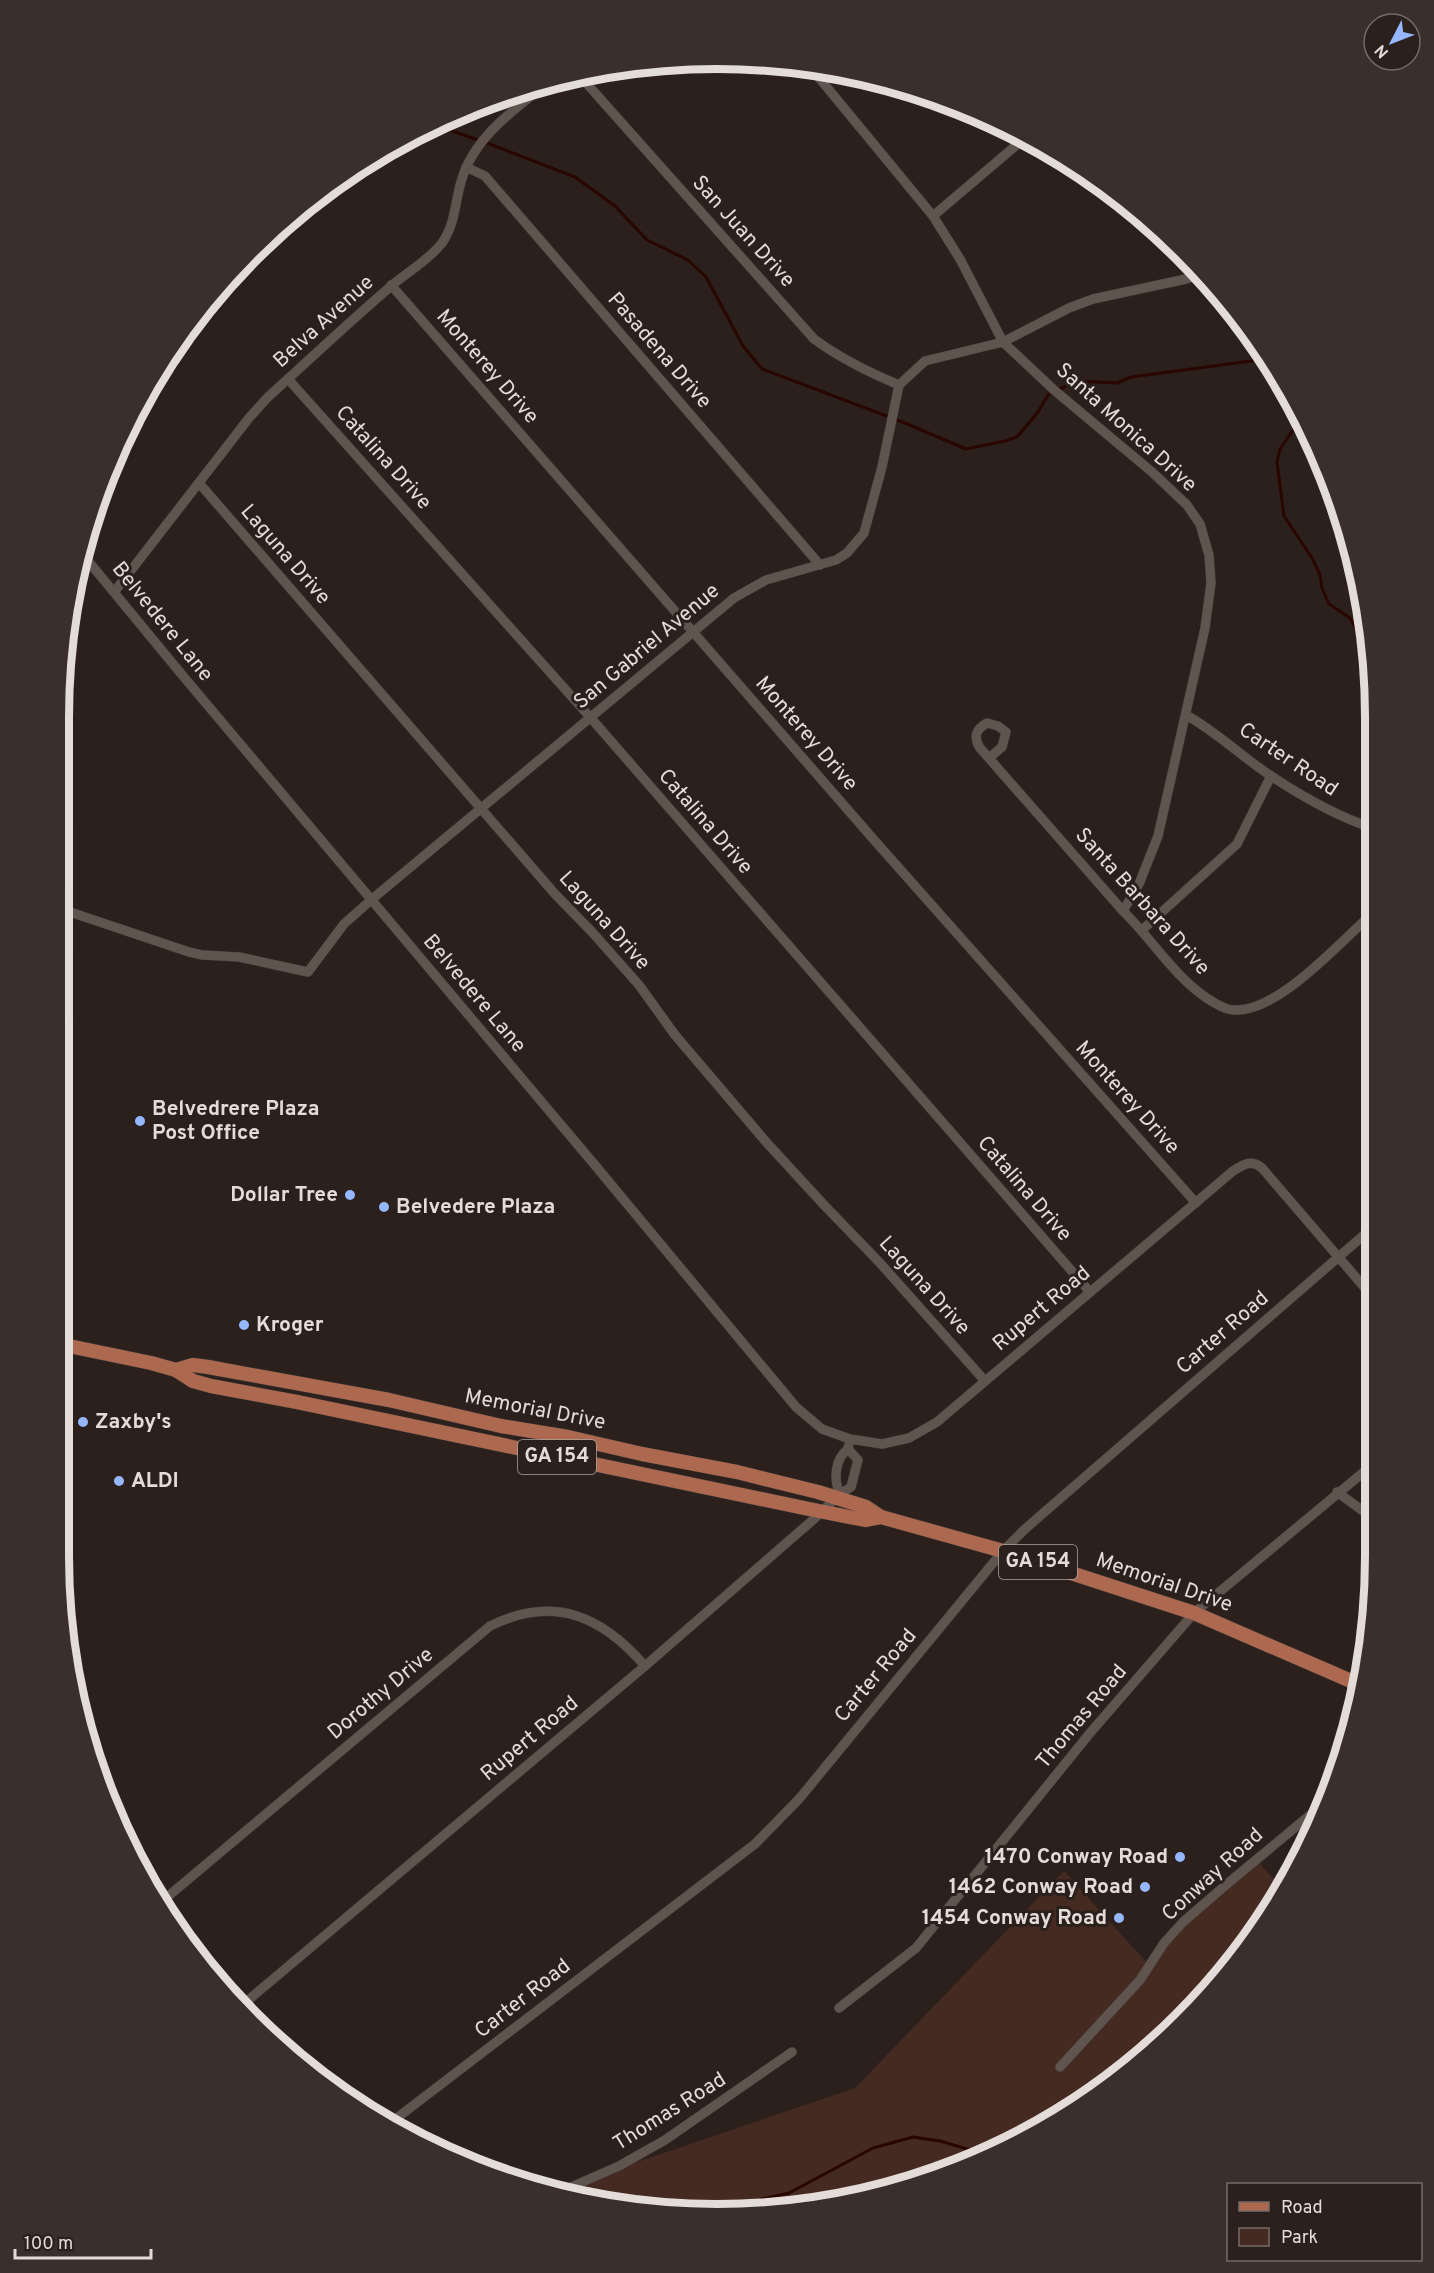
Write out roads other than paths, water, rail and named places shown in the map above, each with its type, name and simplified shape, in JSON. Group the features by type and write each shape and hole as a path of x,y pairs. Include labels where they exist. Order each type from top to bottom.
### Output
{"main road":[{"name":"Memorial Drive","path":"69,1347 177,1370 193,1381 211,1386 297,1401 635,1474 865,1520 881,1517"},
{"name":"Memorial Drive","path":"177,1370 193,1365 351,1393 501,1426 568,1437 737,1472 839,1496 866,1507 881,1517 1003,1551 1194,1613 1353,1681"}],"street":[{"name":"Santa Monica Drive","path":"819,77 933,216 960,259 1003,342 1054,390 1152,472 1187,505 1200,524 1209,555 1211,583 1205,628 1158,836 1139,884 1123,911"},
{"name":"San Juan Drive","path":"586,82 814,339 859,369 899,385"},
{"name":"Belva Avenue","path":"115,591 267,398 391,285 429,257 442,242 450,229 466,167 475,150 494,128 530,97"},
{"path":"933,216 1018,144"},
{"name":"Pasadena Drive","path":"466,167 484,176 820,565"},
{"path":"899,385 925,361 1003,342 1069,308 1093,299 1192,277"},
{"name":"Monterey Drive","path":"391,285 1017,1003 1196,1203"},
{"name":"Catalina Drive","path":"288,379 590,717 1090,1292"},
{"name":"San Gabriel Avenue","path":"69,912 189,952 239,957 308,972 345,924 371,900 734,598 766,580 836,560 847,553 864,533 882,466 899,385"},
{"name":"Laguna Drive","path":"199,483 555,894 639,985 675,1035 767,1143 880,1263 985,1381"},
{"name":"Belvedere Lane","path":"88,561 796,1407 822,1429 849,1444"},
{"name":"Carter Road","path":"1186,715 1209,727 1271,776 1345,819 1365,825"},
{"name":"Santa Barbara Drive","path":"989,758 1179,973 1213,1002 1233,1010 1254,1007 1274,999 1292,987 1365,920"},
{"path":"1142,930 1237,844 1271,776"},
{"name":"Rupert Road","path":"247,2001 645,1666 851,1488 858,1460 849,1444 882,1444 909,1438 937,1422 1233,1171 1251,1162 1262,1168 1339,1257"},
{"name":"Carter Road","path":"396,2119 755,1844 799,1798 1003,1551 1024,1529 1365,1234"},
{"path":"1339,1257 1365,1288"},
{"path":"839,1496 835,1480 841,1455 849,1444"},
{"name":"Thomas Road","path":"839,2008 916,1948 1090,1733 1194,1613 1365,1471"},
{"path":"1337,1492 1365,1512"},
{"name":"Dorothy Drive","path":"167,1897 471,1640 509,1617 558,1611 581,1617 604,1629 629,1647 645,1666"},
{"name":"Conway Road","path":"1060,2067 1140,1980 1164,1944 1183,1922 1311,1814"},
{"name":"Thomas Road","path":"571,2187 619,2166 665,2140 792,2052"}],"waterway":[{"path":"452,131 478,140"},
{"path":"487,143 575,177 615,206 647,240 688,260 706,277 743,346 762,369 905,423 966,449 1017,437 1038,412 1048,395 1076,381 1117,383 1131,377 1258,360"},
{"path":"1296,426 1280,449 1277,462 1284,516 1312,558 1329,604 1350,618 1359,635"},
{"path":"745,2203 789,2193 873,2148 913,2137 940,2141 974,2151"}],"place":[{"name":"Belvedrere Plaza Post Office","path":"140,1121"},
{"name":"Dollar Tree","path":"350,1195"},
{"name":"Belvedere Plaza","path":"384,1207"},
{"name":"Kroger","path":"244,1325"},
{"name":"Zaxby's","path":"83,1422"},
{"name":"ALDI","path":"119,1481"},
{"name":"1470 Conway Road","path":"1180,1857"},
{"name":"1462 Conway Road","path":"1145,1887"},
{"name":"1454 Conway Road","path":"1119,1918"}]}
